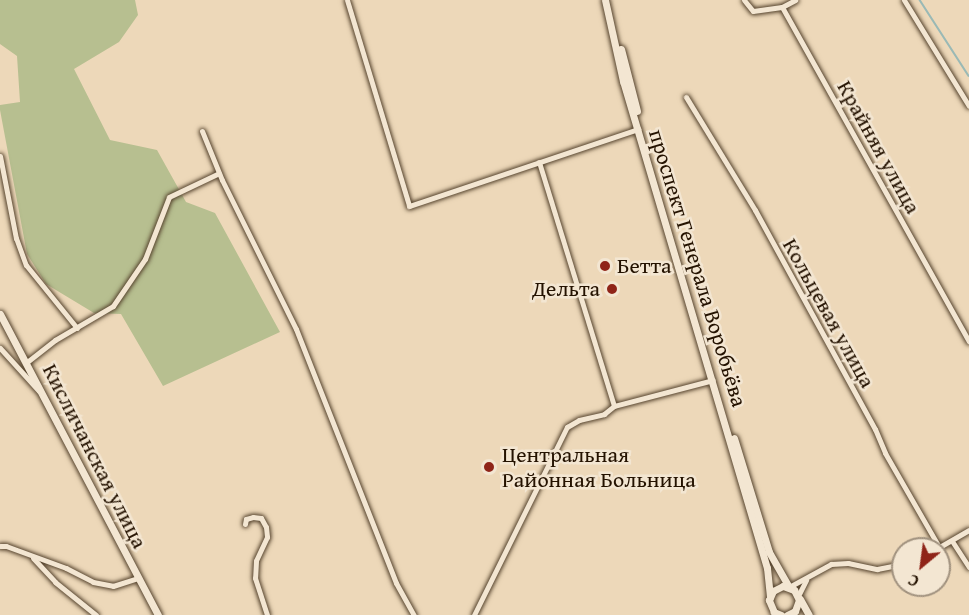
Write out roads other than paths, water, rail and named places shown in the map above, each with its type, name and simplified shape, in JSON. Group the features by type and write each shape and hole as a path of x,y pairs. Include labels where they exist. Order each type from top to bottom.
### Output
{"main road":[{"name":"проспект Генерала Воробьёва","path":"607,0 624,81 763,544"},
{"name":"проспект Генерала Воробьёва","path":"607,0 763,544"},
{"name":"Кисличанская улица","path":"0,314 158,615"},
{"path":"763,544 809,615"},
{"path":"763,544 770,597 777,614"},
{"path":"770,597 776,588 789,587"},
{"path":"787,615 796,611 798,596"}],"street":[{"path":"347,0 409,206 638,129"},
{"path":"744,0 753,11 782,7 795,0"},
{"path":"904,0 969,105"},
{"name":"Крайняя улица","path":"782,7 969,341"},
{"name":"Кольцевая улица","path":"686,97 754,210 932,537"},
{"path":"202,131 219,174 296,329 373,528 396,583 414,615"},
{"path":"0,156 16,238 26,265 77,328"},
{"path":"539,162 614,406"},
{"path":"27,362 55,340 112,306 145,259 169,197 219,174"},
{"path":"0,348 44,396"},
{"path":"474,615 567,427 579,420 604,414 614,406 713,380"},
{"path":"244,524 246,519 261,518 266,527 267,537 256,561 255,578 267,615"},
{"path":"969,530 952,541 969,567"},
{"path":"3,546 66,568 93,582 113,586 137,578"},
{"path":"27,553 42,565 56,582 96,615"},
{"path":"789,587 806,580 831,564 848,563 876,569 891,566"},
{"path":"798,596 806,580"}],"waterway":[{"path":"920,0 969,76"}],"place":[{"name":"Бетта","path":"605,266"},
{"name":"Дельта","path":"612,289"},
{"name":"Центральная Районная Больница","path":"489,467"}]}
